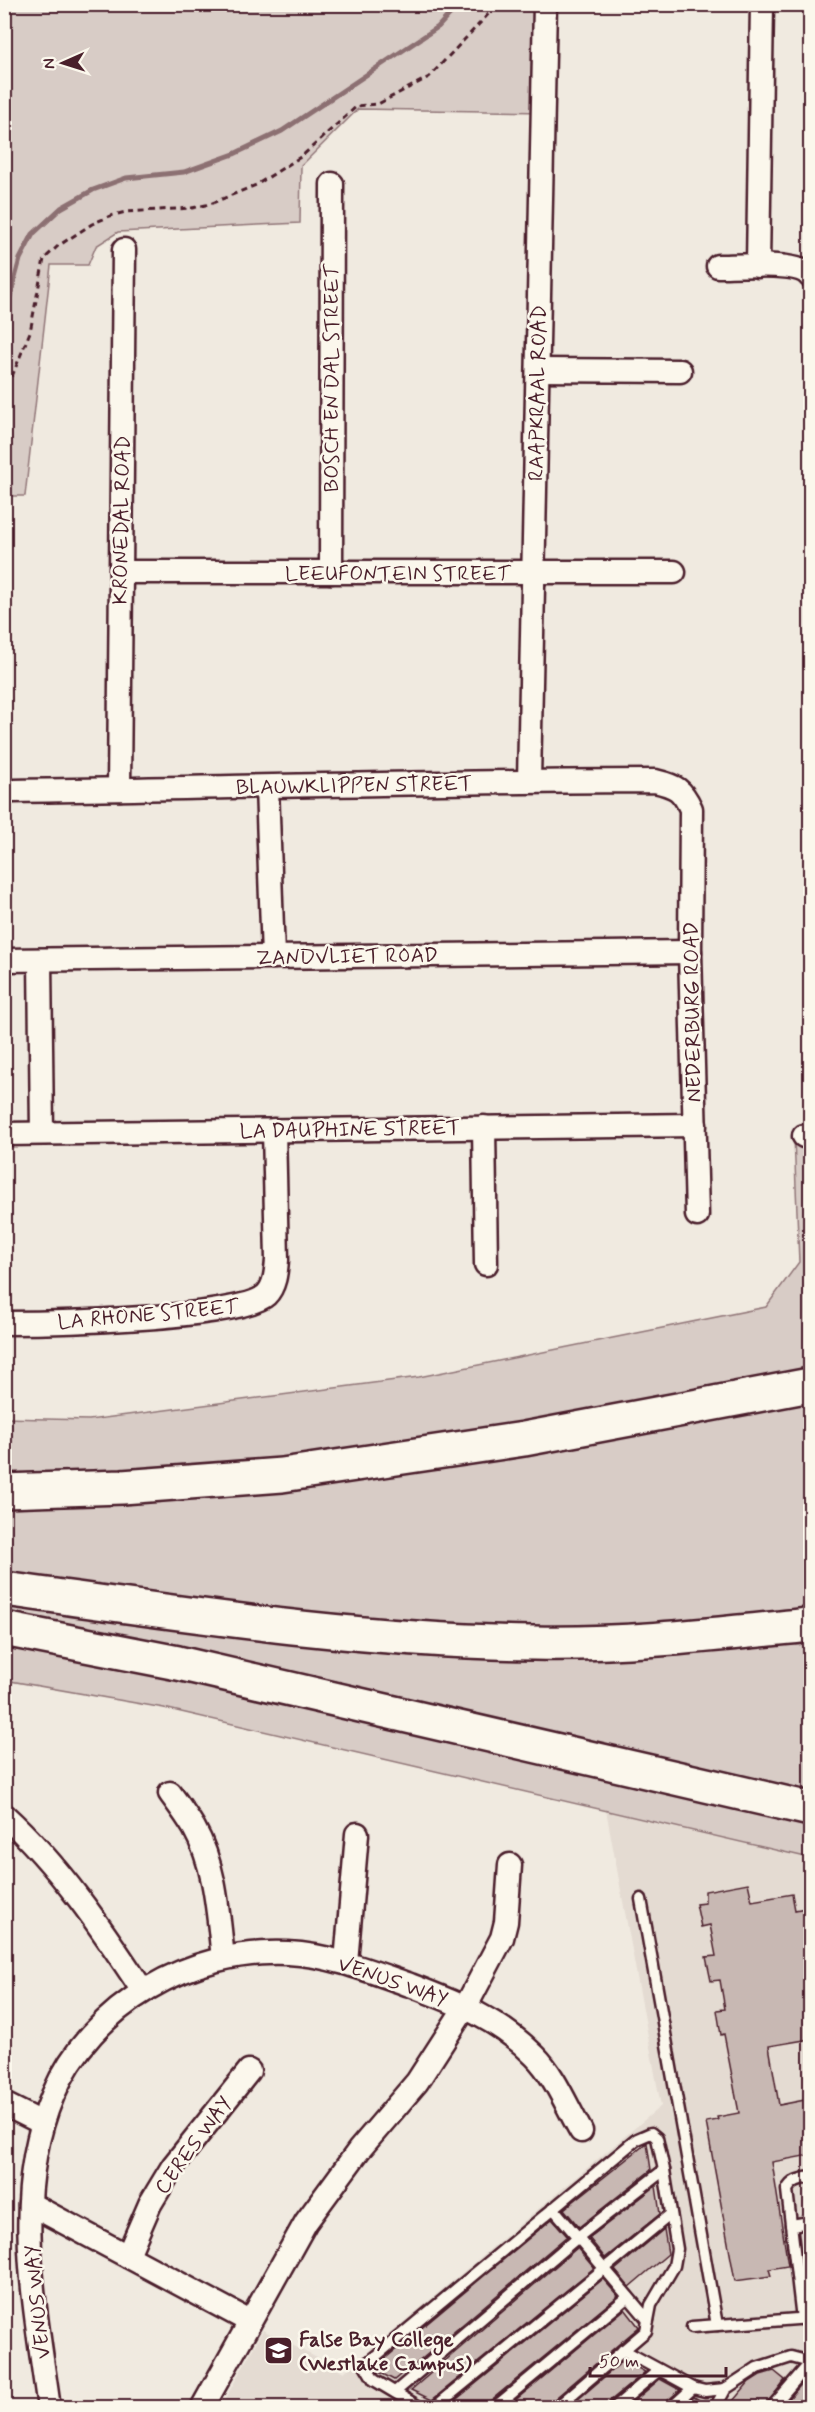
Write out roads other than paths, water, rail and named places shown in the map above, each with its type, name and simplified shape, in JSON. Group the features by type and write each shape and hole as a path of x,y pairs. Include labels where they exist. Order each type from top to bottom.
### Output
{"highway":[{"path":"4,1491 122,1487 282,1475 524,1439 807,1385"},
{"path":"4,1589 170,1612 392,1638 535,1644 639,1641 810,1625"},
{"path":"4,1629 178,1663 810,1809"}],"street":[{"name":"RAAPKRAAL ROAD","path":"529,781 546,4"},
{"path":"758,266 762,4"},
{"name":"BOSCH EN DAL STREET","path":"331,572 332,184"},
{"name":"KRONEDAL ROAD","path":"119,789 124,250"},
{"path":"718,266 784,266 808,272 810,276"},
{"path":"538,370 680,370"},
{"name":"LEEUFONTEIN STREET","path":"121,572 674,572"},
{"name":"BLAUWKLIPPEN STREET","path":"4,791 267,788 529,781 655,781 670,785 684,793 691,809"},
{"path":"267,788 273,957"},
{"name":"NEDERBURG ROAD","path":"691,809 690,952 697,1215"},
{"name":"ZANDVLIET ROAD","path":"4,960 690,952"},
{"path":"40,960 42,1133"},
{"name":"LA DAUPHINE STREET","path":"4,1134 695,1125"},
{"path":"484,1127 486,1264"},
{"name":"LA RHONE STREET","path":"4,1323 62,1323 216,1310 252,1304 267,1294 274,1281 277,1260 274,1130"},
{"path":"170,1793 194,1828 207,1857 214,1881 223,1958"},
{"path":"4,1815 23,1832 72,1890 104,1931 143,1991"},
{"path":"346,1962 357,1834"},
{"path":"202,2408 306,2222 359,2150 417,2082 466,2006 504,1930 509,1900 510,1865"},
{"name":"VENUS WAY","path":"49,2408 30,2261 32,2171 42,2122 53,2093 75,2056 92,2034 143,1991 183,1970 223,1958 255,1953 289,1953 346,1962 466,2006 487,2018 537,2057 581,2131"},
{"name":"CERES WAY","path":"128,2255 150,2204 173,2166 249,2071"},
{"path":"4,2104 42,2122"},
{"path":"30,2204 249,2321"}],"lane":[{"path":"641,1899 717,2325"},
{"path":"422,2408 374,2380 365,2365 553,2208 644,2135 651,2133 657,2138 664,2170 677,2249 674,2266 651,2305 646,2331 556,2408"},
{"path":"395,2392 578,2237 664,2170"},
{"path":"692,2327 806,2318 787,2190 795,2180 810,2177"},
{"path":"553,2208 648,2320"},
{"path":"434,2408 603,2267 671,2214"},
{"path":"791,2225 810,2222"},
{"path":"798,2271 810,2269"},
{"path":"494,2408 628,2297"},
{"path":"623,2350 693,2388 705,2391 726,2388 758,2368 791,2357 810,2363 771,2408"},
{"path":"614,2408 659,2370"},
{"path":"671,2408 693,2388"},
{"path":"715,2408 726,2388"}],"waterway":[{"path":"4,319 20,259 33,234 61,208 93,190 126,178 184,172 234,154 282,131 438,27 459,4"}],"place":[{"name":"False Bay College (Westlake Campus)","path":"278,2351"}]}
